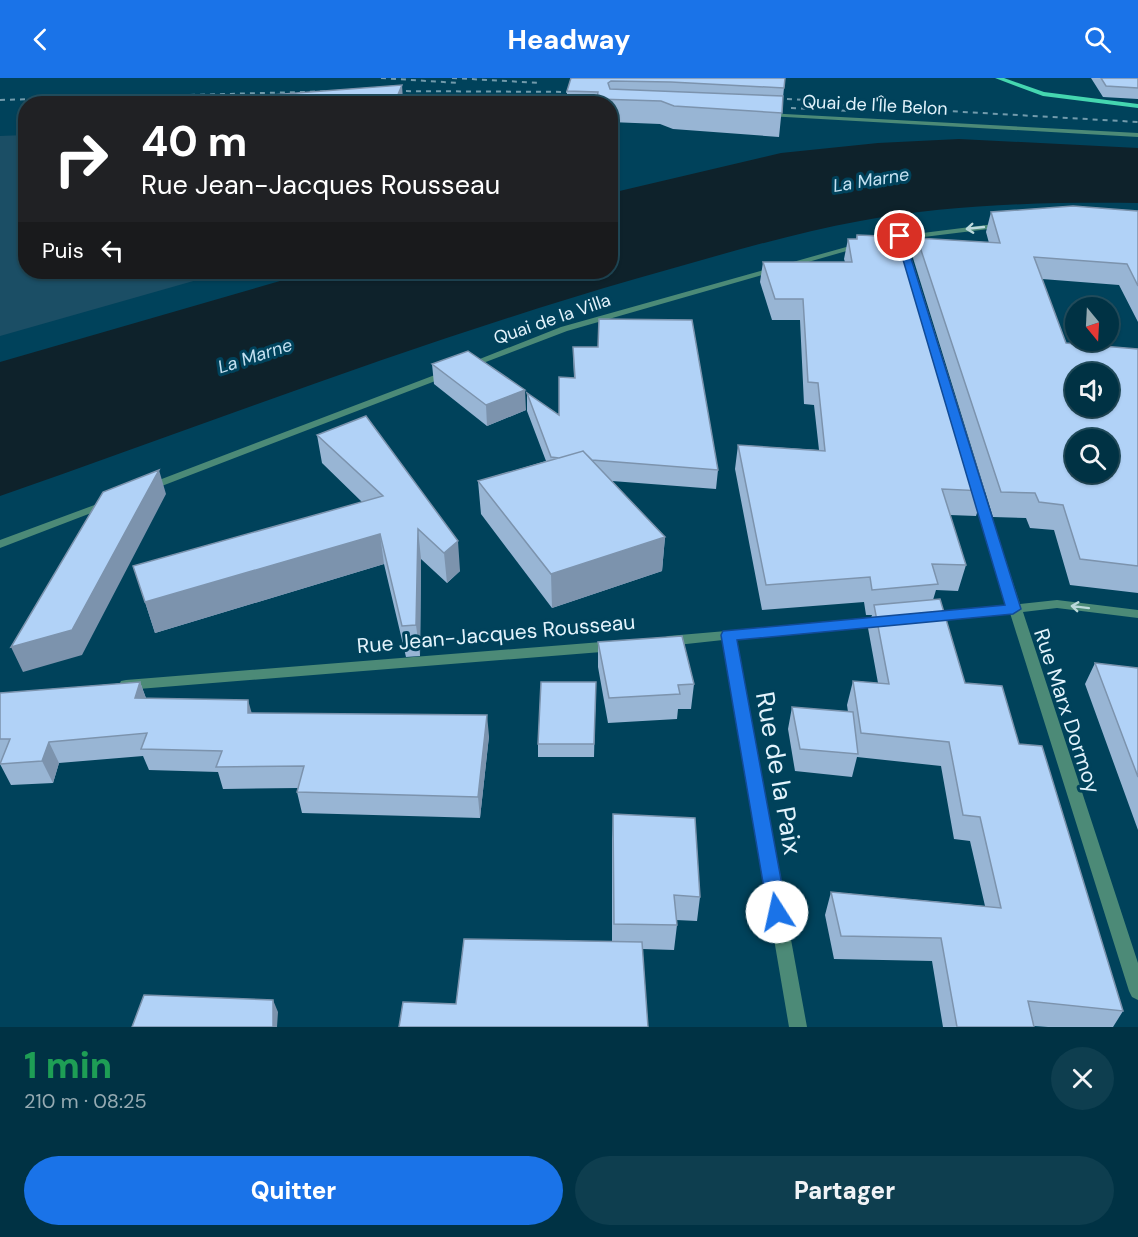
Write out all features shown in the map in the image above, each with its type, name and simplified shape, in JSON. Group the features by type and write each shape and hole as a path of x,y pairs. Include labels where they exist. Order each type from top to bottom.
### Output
{"main road":[{"path":"998,78 1043,94 1138,106"}],"street":[{"name":"Quai de l'Île Belon","path":"764,113 1138,135"},
{"name":"Quai de la Villa","path":"144,489 564,329 828,253 1016,224"},
{"name":"Rue Marx Dormoy","path":"972,474 1013,609 1138,991"},
{"path":"0,544 122,497"},
{"path":"918,618 1057,604 1138,614"},
{"name":"Rue Jean-Jacques Rousseau","path":"658,642 895,620"},
{"name":"Rue de la Paix","path":"729,635 798,1027"},
{"name":"Rue Jean-Jacques Rousseau","path":"117,686 634,644"}],"shaded area":[{"path":"18,135 18,279 200,279 0,336 0,136"}],"water":[{"name":"La Marne","path":"959,139 1138,148 1138,203 1033,204 929,211 860,221 775,240 635,279 475,329 0,496 0,362 287,279 618,279 618,191 781,153 878,143"}],"building":[{"path":"571,78 785,78 784,88 671,82 611,81 608,83 610,89 783,96 782,113 674,106 661,101 618,100 618,96 597,96 598,92 567,91"},
{"path":"1101,78 1138,78 1138,88 1106,86"},
{"path":"402,85 397,96 257,96"},
{"path":"1073,206 1138,211 1138,286 1127,264 1034,257 1065,340 1065,351 1119,351 1119,347 1138,349 1138,566 1080,559 1063,505 1039,502 1035,493 1001,492 917,238 1000,243 991,212"},
{"path":"857,235 904,237 984,491 942,489 966,565 932,564 938,584 872,590 870,577 766,585 738,445 825,451 818,383 808,382 803,299 775,299 763,262 852,262 848,239 857,239"},
{"path":"599,319 692,320 718,470 592,460 583,451 559,458 551,457 527,393 559,415 559,377 575,378 573,347 598,347"},
{"path":"468,351 525,390 486,405 432,364"},
{"path":"366,416 458,541 444,553 418,529 416,625 402,626 380,534 145,602 133,566 383,496 317,435"},
{"path":"583,451 665,537 551,574 478,481"},
{"path":"159,470 72,630 11,647 103,492"},
{"path":"940,599 965,683 1002,686 1019,744 1042,746 1123,1011 1028,1001 1034,1027 957,1027 941,938 841,936 831,892 1001,908 980,817 963,815 949,742 861,733 853,681 889,684 874,605"},
{"path":"682,636 694,684 678,685 680,694 609,698 598,642"},
{"path":"1095,663 1138,668 1138,777"},
{"path":"140,682 135,698 248,700 248,713 487,715 478,797 297,792 304,766 216,767 222,751 141,749 147,733 49,742 42,761 0,764 10,739 0,739 0,693"},
{"path":"541,682 596,682 594,744 538,744"},
{"path":"792,707 853,712 858,754 800,749"},
{"path":"613,814 695,818 700,897 674,895 677,925 614,924"},
{"path":"464,939 642,942 648,1027 399,1027 403,1002 456,1004"},
{"path":"144,995 273,1000 273,1027 132,1027"}],"railway":[{"path":"381,78 459,83"},
{"path":"452,78 541,83"},
{"path":"150,96 338,91"},
{"path":"386,91 584,92"},
{"path":"767,98 851,102"},
{"path":"0,100 18,100"},
{"path":"843,105 1138,122"},
{"path":"791,108 851,111"}],"route":[{"path":"777,912 729,635 1013,609 900,236"}]}
